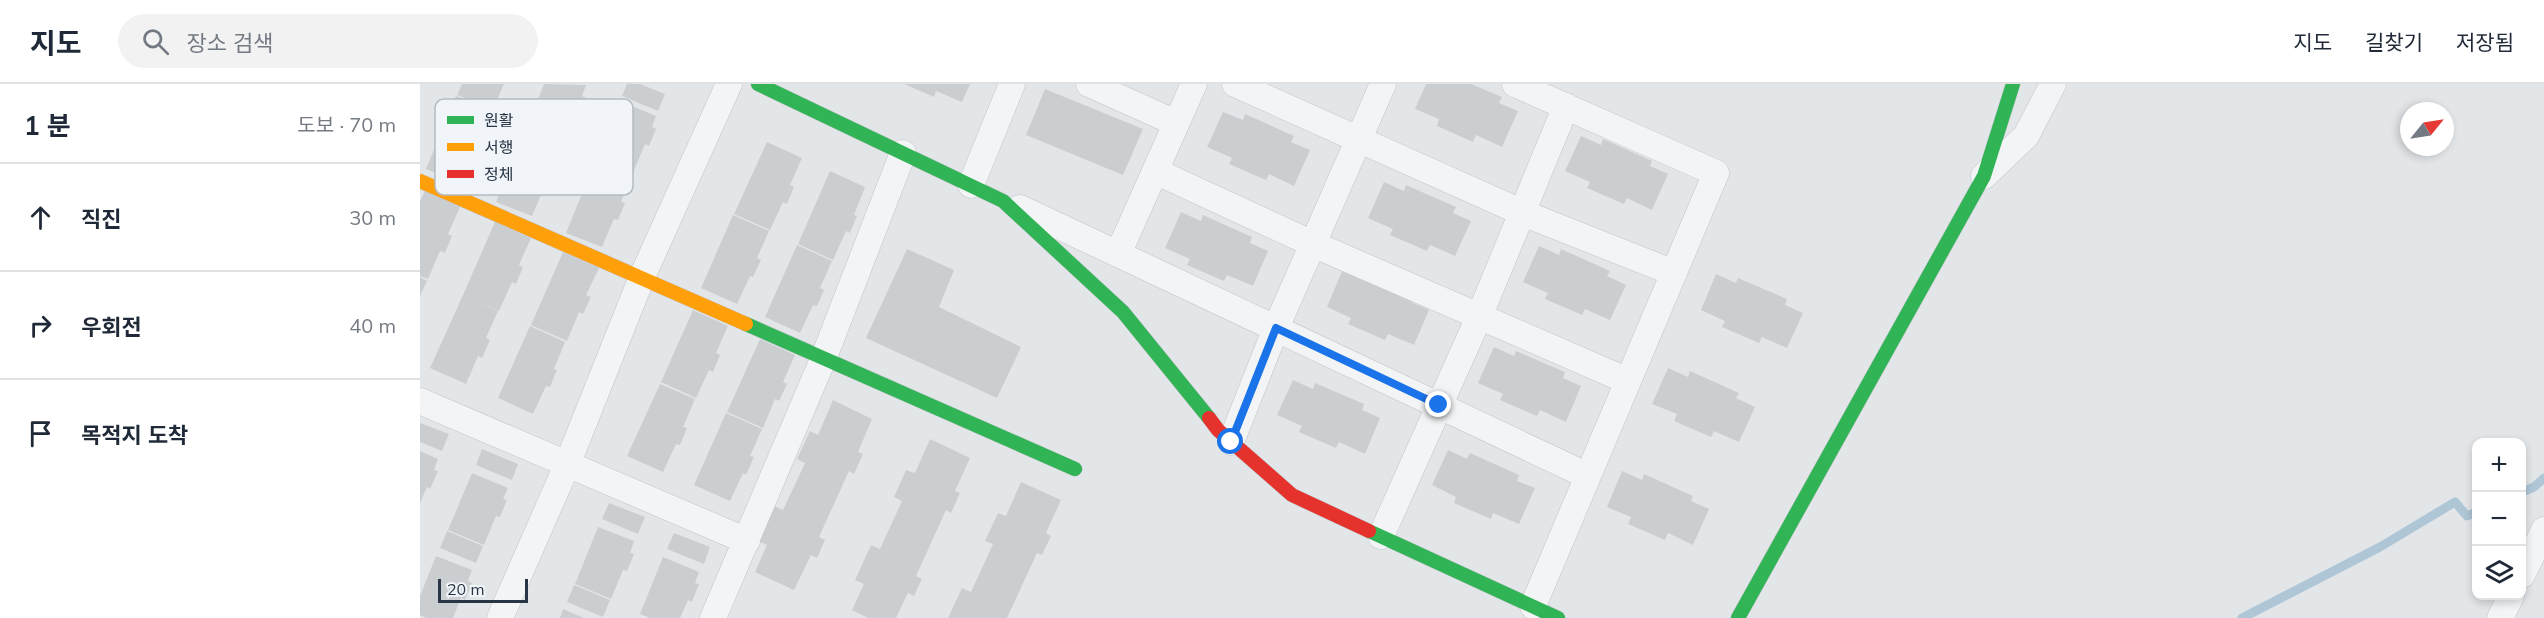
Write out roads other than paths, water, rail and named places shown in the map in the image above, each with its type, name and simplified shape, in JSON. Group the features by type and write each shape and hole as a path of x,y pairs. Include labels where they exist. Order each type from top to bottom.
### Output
{"street":[{"path":"500,618 567,465 642,277 729,84"},
{"path":"758,84 1588,476"},
{"path":"971,185 1012,84"},
{"path":"1089,84 1176,123"},
{"path":"1118,254 1194,84"},
{"path":"1235,84 1523,213 1674,273"},
{"path":"1231,442 1276,328 1383,84"},
{"path":"1515,84 1541,89 1566,106 1716,173 1533,606"},
{"path":"1738,618 1984,176 2013,84"},
{"path":"1984,176 2026,136 2054,84"},
{"path":"1381,536 1479,316 1566,106"},
{"path":"713,618 824,357 903,153"},
{"path":"1155,171 1313,244 1628,381"},
{"path":"420,181 435,187"},
{"path":"452,195 1075,469"},
{"path":"1003,201 1123,312 1218,430 1292,495 1558,618"},
{"path":"420,401 747,541"},
{"path":"2526,567 2544,531"},
{"path":"2500,618 2509,600"}],"waterway":[{"path":"2526,490 2544,478"},
{"path":"2242,618 2380,547 2455,502 2467,516 2472,514"}]}
